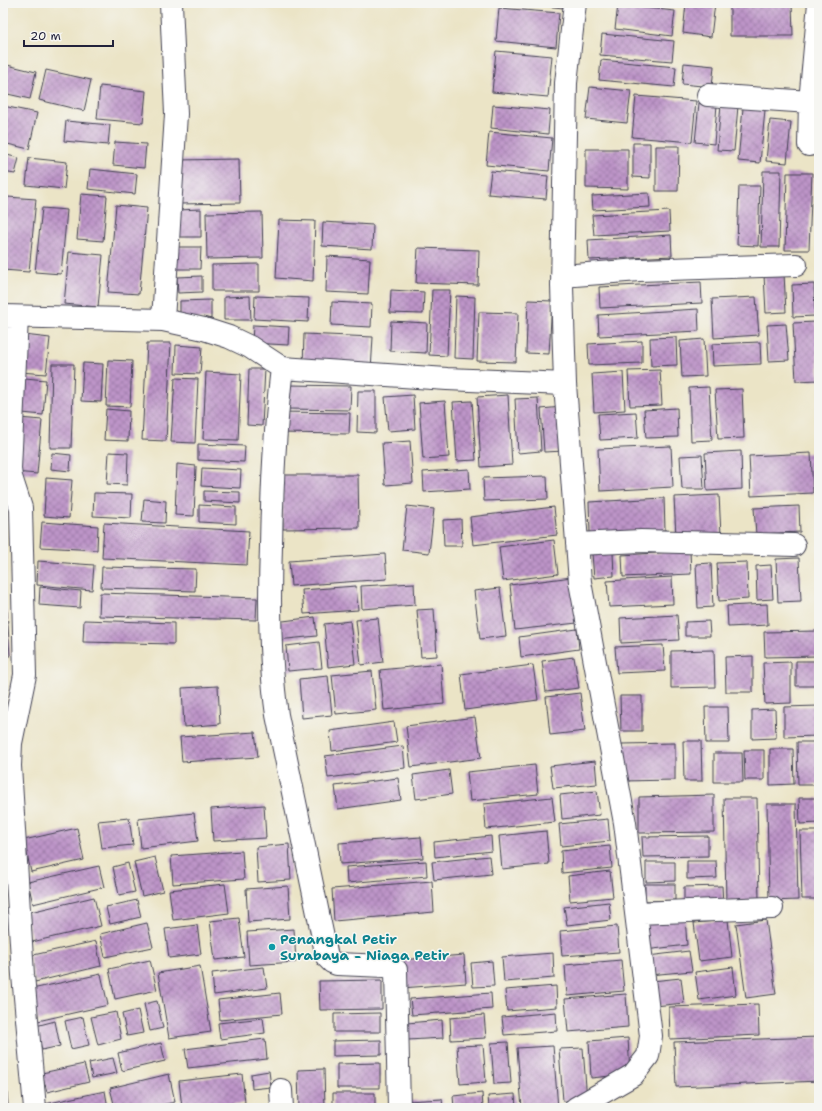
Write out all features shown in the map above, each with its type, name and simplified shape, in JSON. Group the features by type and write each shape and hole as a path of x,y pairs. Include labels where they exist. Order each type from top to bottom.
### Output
{"street":[{"path":"163,320 176,114 171,3"},
{"path":"575,3 566,84 562,276 565,384 580,582 625,823 651,1036 648,1056 633,1075 576,1108"},
{"path":"808,145 810,102 819,3"},
{"path":"708,95 810,102"},
{"path":"562,276 639,270 796,265"},
{"path":"35,1108 23,975 10,766 11,743 25,675 21,508 11,477 10,469 10,317 163,320 204,329 229,337 250,347 282,368 447,379 565,384"},
{"path":"282,368 272,481 270,579 272,675 277,715 327,957 332,962 337,964 385,966 392,967 396,970 399,1108"},
{"path":"577,544 641,541 794,545"},
{"path":"636,913 772,908"}],"building":[{"path":"519,3 563,3 563,8"},
{"path":"686,3 715,3 711,37 683,33"},
{"path":"730,3 792,3 793,36 730,36"},
{"path":"618,5 675,11 672,36 615,29"},
{"path":"499,8 559,13 556,47 496,41"},
{"path":"602,34 674,41 672,61 600,55"},
{"path":"496,51 552,56 548,97 492,92"},
{"path":"601,60 676,67 674,87 599,80"},
{"path":"684,63 714,66 712,87 682,84"},
{"path":"3,64 36,72 30,99 3,93"},
{"path":"46,70 91,80 84,111 39,100"},
{"path":"100,86 146,91 143,123 97,119"},
{"path":"590,87 631,91 627,123 586,119"},
{"path":"636,96 696,101 692,142 632,137"},
{"path":"699,103 717,104 714,144 695,142"},
{"path":"721,104 738,106 734,151 717,150"},
{"path":"493,105 550,110 548,134 491,128"},
{"path":"3,106 37,113 29,149 3,143"},
{"path":"743,108 765,110 760,163 738,161"},
{"path":"770,120 791,122 787,163 766,161"},
{"path":"66,121 110,125 108,145 64,141"},
{"path":"489,132 552,138 549,171 486,165"},
{"path":"115,142 146,144 144,168 113,165"},
{"path":"633,143 650,143 650,178 633,177"},
{"path":"656,146 679,146 678,191 656,191"},
{"path":"586,149 628,149 628,189 586,188"},
{"path":"3,154 19,158 15,174 3,172"},
{"path":"29,158 67,162 64,189 26,185"},
{"path":"239,159 240,203 178,204 178,160"},
{"path":"90,169 137,174 135,194 88,189"},
{"path":"491,171 548,176 546,199 488,194"},
{"path":"763,171 781,171 779,247 761,247"},
{"path":"787,173 812,173 809,250 785,250"},
{"path":"739,186 760,186 758,246 737,245"},
{"path":"649,193 650,207 593,210 592,196"},
{"path":"81,194 107,196 103,241 77,239"},
{"path":"7,197 36,199 29,272 3,270 3,238"},
{"path":"116,205 147,208 139,294 108,292"},
{"path":"42,208 67,210 61,274 35,272"},
{"path":"201,209 201,237 179,237 178,210"},
{"path":"669,211 670,231 594,235 592,215"},
{"path":"262,212 263,258 207,259 206,213"},
{"path":"279,220 315,221 313,281 276,278"},
{"path":"323,222 373,225 372,249 322,246"},
{"path":"671,235 672,256 589,260 588,240"},
{"path":"170,247 201,247 200,269 171,269"},
{"path":"418,248 479,250 478,285 416,283"},
{"path":"69,252 103,255 98,307 64,304"},
{"path":"327,256 370,259 368,294 326,292"},
{"path":"259,264 259,291 212,291 212,265"},
{"path":"784,274 786,312 766,313 764,275"},
{"path":"202,276 202,292 178,293 177,277"},
{"path":"701,282 702,303 600,308 599,287"},
{"path":"814,284 815,316 793,317 792,285"},
{"path":"391,290 424,292 423,314 390,313"},
{"path":"432,290 450,290 447,356 429,355"},
{"path":"250,296 251,320 224,320 224,297"},
{"path":"255,296 309,298 308,322 254,319"},
{"path":"456,296 475,297 473,359 454,358"},
{"path":"756,297 759,335 714,338 712,299"},
{"path":"211,300 211,319 180,319 180,301"},
{"path":"528,300 552,301 549,354 526,353"},
{"path":"332,302 372,304 371,327 331,325"},
{"path":"698,309 699,331 599,336 598,315"},
{"path":"479,312 518,313 516,362 477,361"},
{"path":"391,321 427,323 426,353 390,351"},
{"path":"816,322 819,380 796,381 793,323"},
{"path":"786,324 789,360 769,361 767,325"},
{"path":"253,325 289,327 288,345 252,343"},
{"path":"3,331 6,331 4,371 3,371"},
{"path":"304,334 373,337 371,371 303,367"},
{"path":"24,335 50,338 46,374 20,372"},
{"path":"676,337 677,365 651,366 650,338"},
{"path":"704,339 706,376 682,377 680,341"},
{"path":"642,341 642,363 589,365 588,344"},
{"path":"760,342 761,364 713,366 712,344"},
{"path":"147,343 171,343 166,441 142,440"},
{"path":"176,345 202,347 200,374 175,373"},
{"path":"108,360 132,361 130,407 106,406"},
{"path":"83,363 103,364 101,402 81,401"},
{"path":"52,364 74,364 71,448 50,448"},
{"path":"249,369 265,369 262,426 247,425"},
{"path":"660,370 662,405 630,406 628,371"},
{"path":"206,372 241,374 238,440 203,439"},
{"path":"623,372 625,410 594,412 592,374"},
{"path":"25,378 46,380 43,415 22,413"},
{"path":"175,378 198,379 195,443 171,442"},
{"path":"289,385 351,386 350,410 288,409"},
{"path":"709,387 712,440 691,441 689,388"},
{"path":"742,389 744,438 718,439 715,390"},
{"path":"358,391 376,391 376,433 357,432"},
{"path":"413,395 415,429 388,431 385,397"},
{"path":"508,395 512,465 481,467 477,397"},
{"path":"538,398 541,451 518,453 515,399"},
{"path":"445,401 449,457 423,459 419,403"},
{"path":"472,401 476,460 457,461 453,402"},
{"path":"562,407 565,451 544,452 541,409"},
{"path":"677,408 678,437 646,438 644,410"},
{"path":"106,409 129,411 128,441 104,440"},
{"path":"280,412 350,413 349,434 280,433"},
{"path":"636,412 638,438 600,440 598,414"},
{"path":"19,418 42,420 37,474 14,472"},
{"path":"410,441 413,483 385,485 382,443"},
{"path":"198,444 245,446 244,462 198,460"},
{"path":"671,446 673,487 600,491 598,449"},
{"path":"741,451 742,489 707,491 705,453"},
{"path":"109,452 128,453 127,485 107,484"},
{"path":"52,453 71,455 70,471 51,469"},
{"path":"811,453 813,493 751,496 749,456"},
{"path":"702,455 704,489 682,489 680,456"},
{"path":"177,464 196,466 194,516 175,515"},
{"path":"202,468 241,470 240,488 201,486"},
{"path":"469,469 470,489 424,492 423,472"},
{"path":"282,475 358,475 359,528 283,529"},
{"path":"547,476 548,499 484,501 483,478"},
{"path":"46,478 72,480 69,518 44,516"},
{"path":"204,491 240,492 240,503 204,501"},
{"path":"94,493 132,494 131,518 93,516"},
{"path":"719,495 721,535 676,537 674,497"},
{"path":"664,498 665,530 590,534 589,502"},
{"path":"144,499 166,501 165,523 142,522"},
{"path":"199,505 236,507 236,524 199,522"},
{"path":"407,506 434,509 429,553 402,550"},
{"path":"799,506 800,532 756,534 754,508"},
{"path":"554,507 557,535 473,545 470,517"},
{"path":"461,519 462,546 444,546 443,520"},
{"path":"42,522 98,526 97,550 40,547"},
{"path":"104,523 249,531 247,565 102,558"},
{"path":"554,540 558,574 503,581 499,547"},
{"path":"690,551 691,574 623,577 622,555"},
{"path":"613,553 614,576 594,578 592,554"},
{"path":"385,554 387,579 291,586 289,561"},
{"path":"799,558 801,601 778,602 776,559"},
{"path":"38,561 94,565 92,590 37,585"},
{"path":"747,562 748,599 719,601 717,563"},
{"path":"711,563 713,607 698,608 696,564"},
{"path":"771,565 773,599 757,600 756,566"},
{"path":"102,567 196,569 195,591 101,588"},
{"path":"572,577 577,623 515,630 510,585"},
{"path":"672,577 673,604 609,607 607,581"},
{"path":"4,580 5,596 3,596"},
{"path":"414,583 415,605 362,609 361,586"},
{"path":"356,586 358,610 304,614 302,590"},
{"path":"40,587 81,591 80,608 39,605"},
{"path":"500,588 506,636 480,639 474,591"},
{"path":"100,593 257,598 256,620 99,616"},
{"path":"767,604 768,625 728,627 727,606"},
{"path":"434,609 437,656 421,657 417,610"},
{"path":"3,611 7,611 10,656 3,656"},
{"path":"677,615 679,640 621,643 620,618"},
{"path":"315,617 317,636 277,640 275,622"},
{"path":"378,618 383,662 361,665 356,620"},
{"path":"84,620 174,623 174,644 83,642"},
{"path":"350,621 355,664 328,667 324,624"},
{"path":"709,621 710,636 685,636 685,622"},
{"path":"577,629 579,649 521,657 519,637"},
{"path":"819,631 819,656 765,657 764,632"},
{"path":"319,642 322,668 288,671 286,646"},
{"path":"663,645 665,671 617,673 615,647"},
{"path":"714,650 715,687 671,688 671,651"},
{"path":"753,656 753,692 726,692 725,657"},
{"path":"574,657 579,688 546,692 542,661"},
{"path":"796,661 816,661 817,686 796,686"},
{"path":"791,662 791,703 765,704 763,663"},
{"path":"441,664 444,704 384,710 380,670"},
{"path":"533,665 538,700 465,710 461,674"},
{"path":"372,671 376,710 336,714 332,675"},
{"path":"328,676 332,715 302,718 299,679"},
{"path":"218,686 220,724 184,727 182,688"},
{"path":"580,693 585,731 550,735 546,697"},
{"path":"620,696 642,696 642,731 621,731"},
{"path":"819,706 819,736 784,737 784,707"},
{"path":"705,707 728,707 729,743 706,743"},
{"path":"775,709 776,738 752,739 752,710"},
{"path":"475,717 481,758 411,767 406,726"},
{"path":"394,722 397,742 332,751 330,731"},
{"path":"255,732 258,757 182,762 180,737"},
{"path":"683,741 701,741 702,781 684,781"},
{"path":"797,742 819,742 819,785 798,785"},
{"path":"675,743 675,780 622,781 622,744"},
{"path":"403,746 405,768 328,778 325,756"},
{"path":"770,749 793,749 794,784 770,785"},
{"path":"744,750 764,750 764,780 745,780"},
{"path":"714,753 742,753 743,782 714,782"},
{"path":"595,761 597,784 553,788 550,766"},
{"path":"535,765 538,794 470,801 467,772"},
{"path":"449,770 452,794 416,799 413,775"},
{"path":"398,778 401,800 338,809 335,786"},
{"path":"597,791 600,815 562,819 560,795"},
{"path":"714,795 714,832 639,833 639,797"},
{"path":"552,797 555,822 486,829 484,804"},
{"path":"724,798 757,798 759,901 726,902"},
{"path":"799,798 819,798 819,823 800,824"},
{"path":"767,804 796,804 798,900 769,901"},
{"path":"264,805 266,838 213,841 211,809"},
{"path":"194,813 198,841 141,848 138,819"},
{"path":"129,818 133,845 102,848 98,821"},
{"path":"608,819 610,841 561,846 559,824"},
{"path":"77,828 84,860 31,872 24,840"},
{"path":"546,831 549,864 502,869 499,836"},
{"path":"800,831 819,831 819,899 802,899"},
{"path":"491,836 492,851 435,857 434,842"},
{"path":"708,836 708,856 643,857 642,837"},
{"path":"421,837 423,858 340,864 339,843"},
{"path":"289,844 291,880 258,882 256,847"},
{"path":"610,846 612,868 562,873 561,851"},
{"path":"242,851 244,879 173,884 171,856"},
{"path":"489,856 491,874 434,880 432,862"},
{"path":"155,857 163,891 142,896 134,862"},
{"path":"426,861 427,876 347,883 346,867"},
{"path":"687,861 716,861 717,878 687,879"},
{"path":"646,862 675,862 675,881 646,882"},
{"path":"128,863 135,892 119,895 113,867"},
{"path":"99,866 104,887 33,904 28,882"},
{"path":"610,871 613,897 570,901 568,876"},
{"path":"432,881 434,912 334,921 332,889"},
{"path":"225,884 229,913 173,920 169,890"},
{"path":"645,884 675,884 675,900 645,901"},
{"path":"288,886 290,919 248,922 246,889"},
{"path":"722,886 723,904 684,905 684,887"},
{"path":"94,897 101,926 32,942 26,913"},
{"path":"137,900 141,917 110,924 106,907"},
{"path":"609,902 611,920 567,925 564,907"},
{"path":"685,917 687,945 645,950 642,922"},
{"path":"239,918 244,957 215,960 210,921"},
{"path":"728,920 732,957 699,961 694,923"},
{"path":"766,920 776,994 746,998 736,924"},
{"path":"147,923 153,947 105,957 100,934"},
{"path":"197,925 201,954 169,958 165,929"},
{"path":"617,926 619,952 562,956 560,931"},
{"name":"Penangkal Petir Surabaya - Niaga Petir","path":"294,929 296,962 249,965 247,932"},
{"path":"96,941 101,966 35,982 29,956"},
{"path":"689,951 692,971 649,975 648,956"},
{"path":"553,953 554,978 504,982 502,957"},
{"path":"464,955 466,983 402,988 400,960"},
{"path":"150,960 157,990 115,999 109,969"},
{"path":"621,960 624,991 567,996 565,965"},
{"path":"492,961 494,986 473,987 471,963"},
{"path":"200,966 211,1032 169,1038 158,973"},
{"path":"264,967 267,988 214,995 212,973"},
{"path":"733,967 736,995 699,1000 695,972"},
{"path":"101,974 108,1005 38,1021 32,989"},
{"path":"681,978 684,1003 655,1006 652,981"},
{"path":"382,980 382,1009 320,1010 319,981"},
{"path":"556,986 557,1007 507,1011 505,990"},
{"path":"280,993 282,1014 220,1020 218,1000"},
{"path":"491,993 492,1009 412,1015 410,999"},
{"path":"626,994 628,1027 568,1032 565,999"},
{"path":"157,1001 163,1028 150,1031 144,1004"},
{"path":"758,1004 759,1035 670,1039 669,1007"},
{"path":"138,1010 143,1033 127,1036 122,1014"},
{"path":"116,1012 121,1039 98,1045 91,1017"},
{"path":"556,1012 557,1031 504,1035 502,1017"},
{"path":"380,1013 380,1032 334,1032 334,1014"},
{"path":"484,1015 486,1038 451,1040 450,1018"},
{"path":"83,1017 89,1045 71,1049 65,1021"},
{"path":"263,1018 265,1033 220,1039 218,1023"},
{"path":"442,1020 443,1038 408,1040 407,1023"},
{"path":"55,1021 60,1046 42,1050 36,1026"},
{"path":"819,1037 819,1081 676,1087 674,1042"},
{"path":"628,1038 630,1074 591,1078 589,1041"},
{"path":"265,1039 267,1059 188,1068 185,1049"},
{"path":"381,1040 381,1055 333,1056 333,1041"},
{"path":"508,1042 511,1083 494,1084 491,1043"},
{"path":"161,1043 165,1061 122,1071 118,1053"},
{"path":"483,1045 486,1082 460,1084 457,1046"},
{"path":"553,1046 558,1108 522,1108 517,1048"},
{"path":"583,1048 587,1100 563,1101 559,1049"},
{"path":"113,1058 117,1073 92,1078 89,1063"},
{"path":"380,1063 380,1088 337,1088 337,1064"},
{"path":"84,1064 89,1082 47,1092 42,1073"},
{"path":"324,1069 325,1108 299,1108 298,1070"},
{"path":"269,1071 271,1087 252,1089 251,1074"},
{"path":"169,1074 175,1102 148,1108 115,1108 110,1088"},
{"path":"242,1074 245,1103 207,1108 182,1108 179,1081"},
{"path":"6,1080 8,1105 3,1106 3,1081"},
{"path":"105,1091 108,1108 46,1108 45,1104"},
{"path":"333,1093 375,1093 375,1108 333,1108"},
{"path":"482,1093 483,1108 454,1108 453,1096"},
{"path":"515,1094 516,1108 489,1108 488,1096"},
{"path":"442,1099 443,1108 408,1108 407,1101"}],"place":[{"name":"Penangkal Petir Surabaya - Niaga Petir","path":"272,947"}]}
